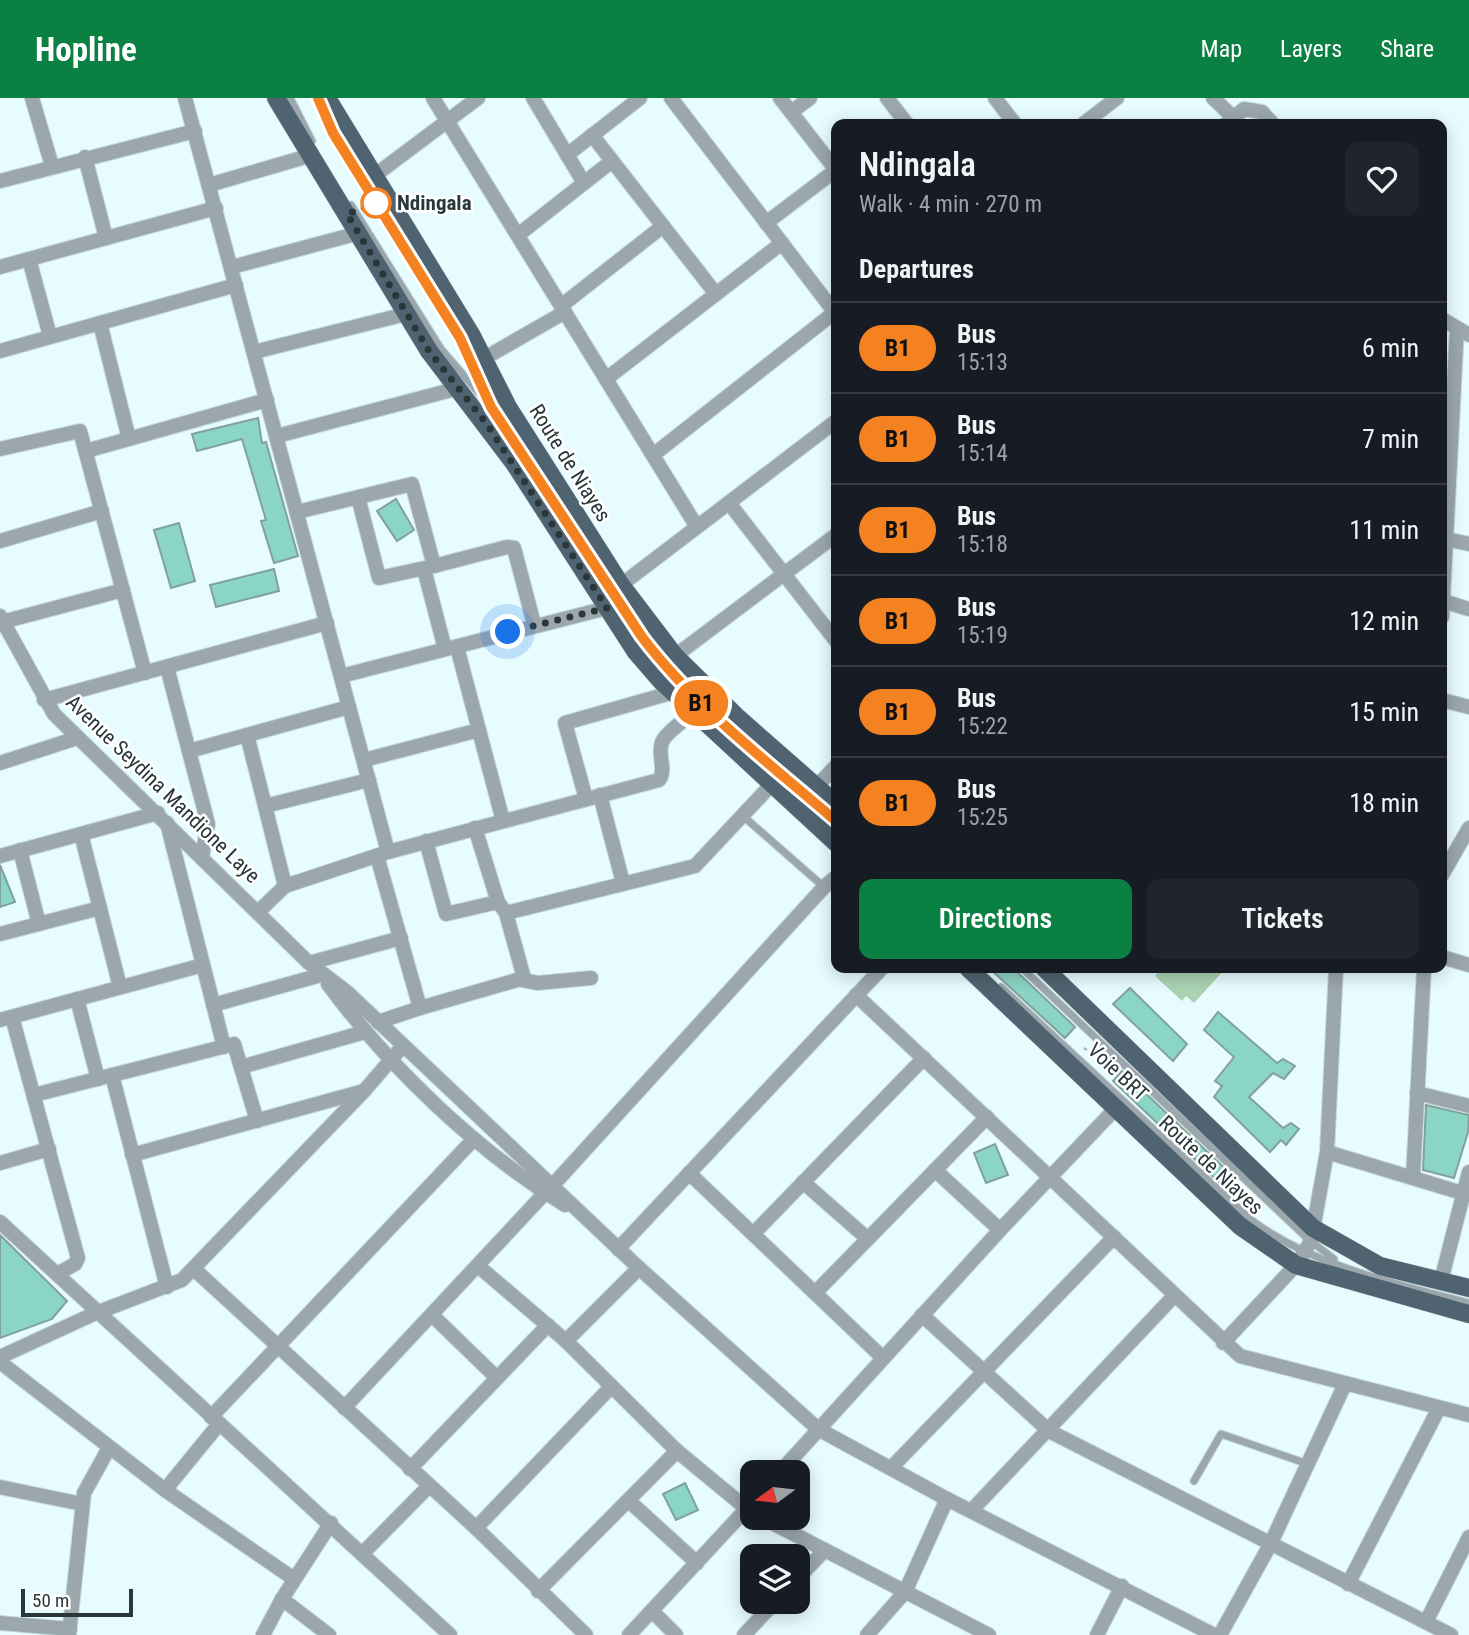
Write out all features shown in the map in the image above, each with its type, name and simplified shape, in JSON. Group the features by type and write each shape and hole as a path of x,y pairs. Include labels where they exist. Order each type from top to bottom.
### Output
{"main road":[{"path":"276,98 429,351 514,463 636,652 674,692 831,838"},
{"name":"Route de Niayes","path":"327,98 484,359 508,407 621,585 675,656 736,716 831,800"},
{"name":"Route de Niayes","path":"973,973 1240,1226 1306,1247 1469,1288"},
{"name":"Route de Niayes","path":"1049,973 1306,1247 1469,1314"}],"street":[{"path":"32,98 52,166"},
{"path":"185,98 369,780 401,939 421,1008"},
{"path":"433,98 697,527"},
{"path":"374,176 478,98"},
{"path":"533,98 584,183"},
{"path":"567,155 640,98"},
{"path":"671,98 831,307"},
{"path":"780,98 831,164"},
{"path":"791,112 810,98"},
{"path":"887,98 903,119"},
{"path":"995,98 1011,119"},
{"path":"1213,98 1235,117"},
{"path":"1235,117 1256,98"},
{"path":"1089,119 1112,100"},
{"path":"1235,117 1262,112 1268,119"},
{"path":"0,181 85,157 195,131"},
{"path":"592,135 716,294"},
{"path":"209,185 312,155"},
{"path":"85,157 106,238"},
{"path":"518,235 612,161"},
{"path":"766,223 831,174"},
{"path":"0,267 216,208"},
{"path":"484,359 563,309 663,226"},
{"path":"232,267 359,233"},
{"path":"606,379 782,243"},
{"path":"29,259 50,336"},
{"path":"0,351 236,285"},
{"path":"254,352 406,314"},
{"path":"653,455 831,317"},
{"path":"1447,322 1463,331 1447,508"},
{"path":"100,323 130,439"},
{"path":"277,436 459,388"},
{"path":"86,451 267,400"},
{"path":"621,585 831,425"},
{"path":"0,449 79,430 145,673"},
{"path":"297,512 412,484 429,567 451,648 479,730 503,821"},
{"path":"358,497 379,578 507,547 513,548 534,624"},
{"path":"729,503 831,635"},
{"path":"0,541 102,511"},
{"path":"1447,531 1469,544"},
{"path":"675,656 831,539"},
{"path":"1,619 123,590"},
{"path":"1447,602 1469,609"},
{"path":"341,676 534,624 607,608"},
{"name":"Avenue Seydina Mandione Laye","path":"1,619 44,700 77,738 162,817 321,975"},
{"path":"44,700 327,624"},
{"path":"167,667 208,824 202,857"},
{"path":"623,883 564,724 674,692"},
{"path":"1447,701 1469,708"},
{"path":"189,751 349,707"},
{"path":"258,912 285,886 426,841 659,780 663,772 660,756 663,741 695,712"},
{"path":"363,760 479,730"},
{"path":"247,735 285,886"},
{"path":"0,763 77,738"},
{"path":"816,787 831,771"},
{"path":"265,806 369,780"},
{"path":"426,841 446,914 502,907 695,866 773,783"},
{"path":"0,856 81,834 162,817 224,1047"},
{"path":"475,828 502,907 522,980"},
{"path":"1447,866 1469,828"},
{"path":"81,834 120,987"},
{"path":"20,850 40,924"},
{"path":"344,1408 831,881"},
{"path":"0,934 100,908"},
{"path":"309,963 401,939"},
{"path":"1447,958 1469,965"},
{"path":"57,1274 75,1264 78,1258 34,1095 6,1018 202,965"},
{"path":"618,1249 877,973"},
{"path":"1223,1343 1306,1247 1327,1152 1336,973"},
{"path":"1413,1177 1424,973"},
{"path":"321,975 365,1032 474,1139 511,1171 549,1189"},
{"path":"213,1005 321,975 347,992 549,1189 818,1429 947,1499 1214,1635"},
{"path":"378,1022 522,980 538,983 591,978"},
{"path":"856,995 1051,1177 1223,1343 1240,1356 1469,1415"},
{"path":"77,999 132,1156 167,1287"},
{"path":"242,1067 365,1032"},
{"path":"34,1095 236,1045 257,1121"},
{"path":"295,1579 165,1490 109,1447 2,1354 96,1313 182,1280 364,1091 402,1047"},
{"path":"754,1233 924,1058"},
{"path":"132,1156 364,1091"},
{"path":"1417,1093 1469,1106"},
{"path":"791,1460 1000,1230 1117,1107"},
{"path":"816,1292 987,1117"},
{"path":"165,1490 215,1420 276,1346 474,1139"},
{"path":"0,1163 49,1149"},
{"path":"1327,1152 1466,1194"},
{"path":"935,1170 1000,1230"},
{"path":"1441,1281 1466,1194 1469,1172"},
{"path":"689,1173 883,1358"},
{"path":"803,1182 868,1239"},
{"path":"0,1222 96,1313 450,1635"},
{"path":"891,1468 1114,1237"},
{"path":"478,1266 566,1341 677,1451 740,1500"},
{"path":"566,1341 639,1268"},
{"path":"194,1269 476,1528 586,1635"},
{"path":"972,1510 1174,1296"},
{"path":"432,1315 497,1378"},
{"path":"922,1315 1049,1431 1451,1635"},
{"path":"410,1469 548,1325"},
{"path":"1220,1635 1270,1545 1345,1384"},
{"path":"476,1528 611,1387"},
{"path":"1348,1584 1439,1408"},
{"path":"0,1623 70,1632 84,1493 109,1447"},
{"path":"538,1591 677,1451"},
{"path":"362,1554 429,1486"},
{"path":"0,1487 82,1504"},
{"path":"867,1635 905,1592 947,1499"},
{"path":"629,1501 697,1563"},
{"path":"629,1635 740,1518"},
{"path":"263,1635 282,1599 331,1524"},
{"path":"786,1530 989,1635"},
{"path":"1426,1622 1469,1537"},
{"path":"810,1566 825,1550"},
{"path":"1097,1635 1122,1586"},
{"path":"282,1599 329,1635"},
{"path":"652,1611 676,1635"},
{"path":"744,1635 764,1614"}],"lane":[{"path":"290,98 314,145 441,349 491,407 605,583 668,671 714,716 831,817"},
{"path":"318,98 333,133 460,338 491,407"},
{"path":"743,816 824,887"},
{"name":"Voie BRT","path":"985,973 1250,1219 1274,1237 1306,1247 1340,1264 1394,1283 1469,1303"},
{"name":"Voie BRT","path":"1027,973 1306,1247 1340,1264"},
{"path":"1194,1481 1221,1434 1308,1464"}],"path":[{"path":"1078,1043 1109,1066"}],"green space":[{"path":"1158,973 1221,973 1194,1003 1186,996 1182,1001 1155,976"}],"building":[{"path":"258,418 262,443 266,442 298,556 274,563 261,521 266,520 242,439 197,451 192,434"},
{"path":"396,499 414,530 397,541 377,511"},
{"path":"179,523 195,581 171,588 154,530"},
{"path":"274,569 279,591 216,607 210,585"},
{"path":"0,865 15,902 0,907"},
{"path":"994,973 1018,973 1075,1027 1065,1038"},
{"path":"1130,988 1187,1044 1173,1061 1113,1004"},
{"path":"1218,1012 1277,1063 1283,1059 1295,1066 1284,1079 1273,1073 1249,1097 1283,1128 1291,1123 1299,1129 1286,1145 1281,1140 1270,1152 1214,1097 1222,1086 1215,1081 1234,1057 1204,1030"},
{"path":"1122,1071 1233,1176 1223,1186 1113,1081"},
{"path":"1426,1105 1469,1115 1468,1132 1454,1178 1423,1170"},
{"path":"995,1144 1008,1175 986,1183 974,1153"},
{"path":"0,1235 67,1301 52,1319 0,1338"},
{"path":"685,1483 698,1510 676,1520 663,1494"}],"bus line":[{"name":"B1","path":"318,98 333,133 460,338 491,407 642,637 668,671 714,716 831,817"}],"place":[{"name":"Ndingala","path":"376,203"}],"route":[{"path":"376,203 347,214 429,351 514,463 607,608 508,632"}]}
